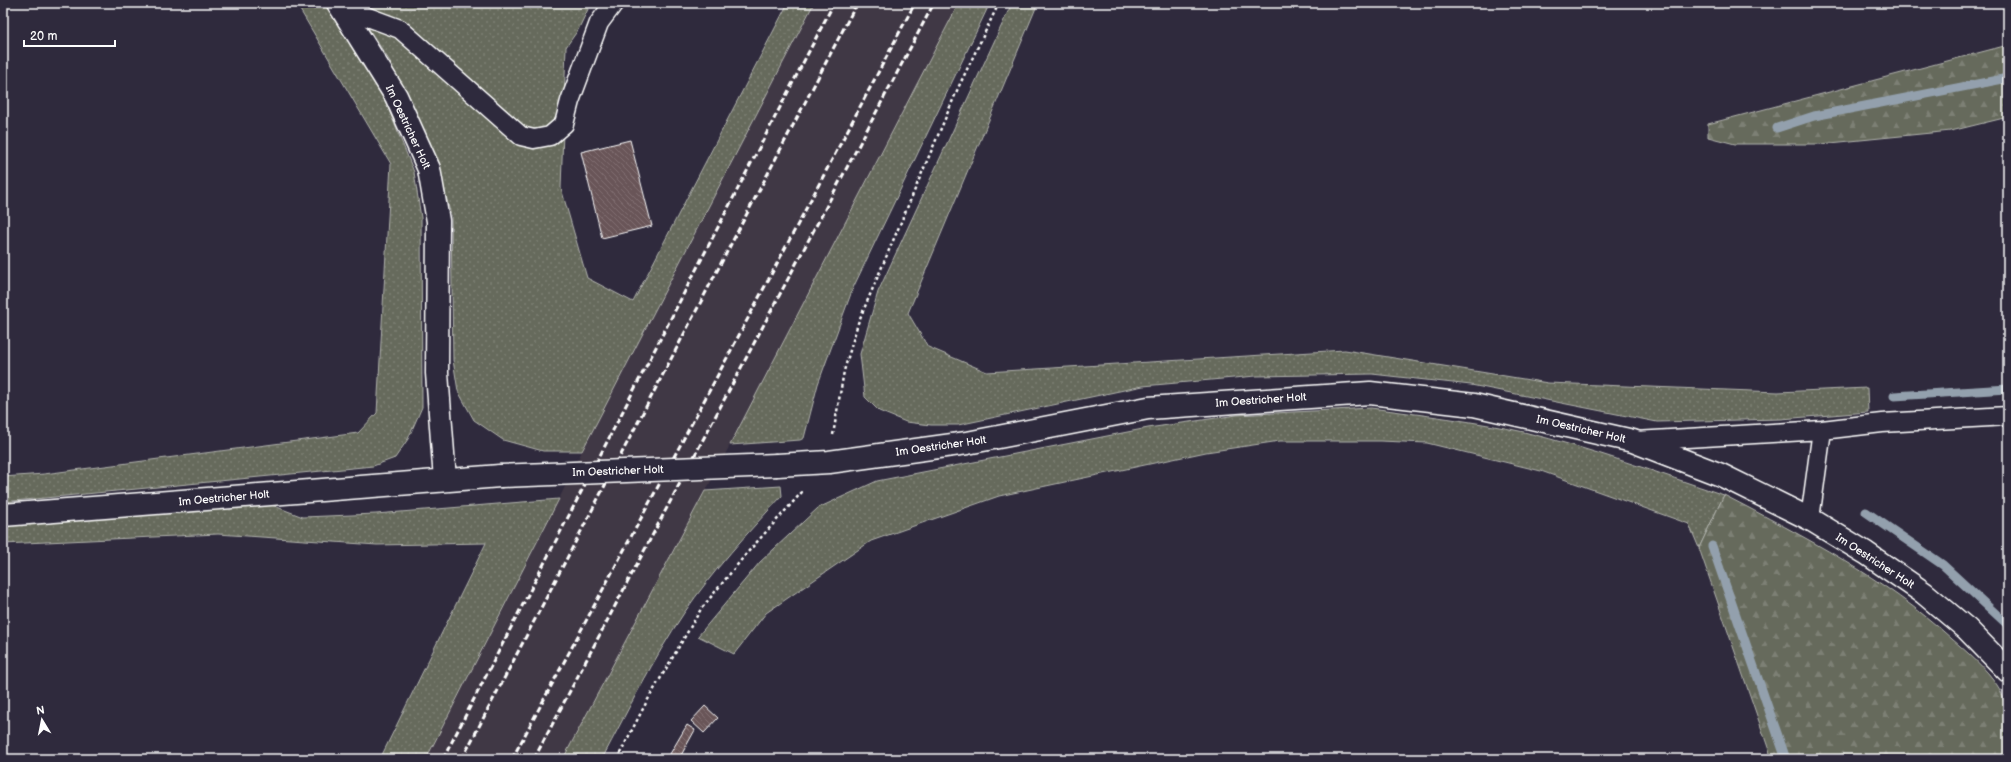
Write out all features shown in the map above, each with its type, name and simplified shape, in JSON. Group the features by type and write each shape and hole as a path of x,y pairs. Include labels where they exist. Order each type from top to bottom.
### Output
{"street":[{"name":"Im Oestricher Holt","path":"340,5 396,96 429,169 438,221 437,373 445,480"},
{"name":"Im Oestricher Holt","path":"3,515 500,476 829,462 967,443 1148,408 1370,393 1474,405 1633,441 1721,475 1810,519 1866,553 1924,594 1967,629 2008,672"}],"lane":[{"path":"340,5 400,29 521,136 534,139 550,136 564,124 570,101 599,23 614,3"},
{"path":"1633,441 1822,430 1882,423 2008,416"},
{"path":"1810,519 1822,430"}],"path":[{"path":"617,759 646,703 701,609 747,553 829,462 844,371 858,323 959,86 999,3"}],"shaded area":[{"path":"814,3 959,3 778,355 563,759 426,759 559,499 596,422"}],"green space":[{"path":"296,3 324,3 386,103 414,172 421,218 422,407 408,439 395,458 373,466 3,502 3,477 44,474 358,433 377,413 391,164"},
{"path":"352,3 591,3 578,30 566,47 561,188 587,278 633,302 788,3 814,3 582,451 543,451 503,440 474,420 458,391 453,360 451,216 439,168 389,60"},
{"path":"959,3 990,3 853,288 818,384 804,438 800,440 730,445"},
{"path":"1012,3 1038,3 908,313 928,347 987,372 1345,350 1548,383 1778,392 1867,388 1868,412 1781,419 1657,422 1471,385 1372,374 1256,376 1143,386 958,425 931,425 906,422 879,411 865,397 860,354 878,292"},
{"path":"2008,45 2008,117 1951,131 1820,144 1735,144 1708,137 1708,124"},
{"path":"1371,408 1467,421 1524,432 1600,454 1724,495 1699,548 1689,524 1541,471 1427,443 1380,441 1280,441 1206,452 999,496 871,541 766,613 734,654 698,636 760,562 818,508 877,481 1148,428 1237,415"},
{"path":"781,486 782,496 731,553 684,613 651,666 602,759 563,759 705,491"},
{"path":"1724,495 1814,543 1872,578 1926,617 1970,655 1993,679 2001,693 2007,721 2005,759 1772,759 1699,548"},
{"path":"559,499 426,759 380,759 486,543 377,545 218,534 3,544 3,526 269,504 303,517 376,514"}],"building":[{"path":"630,140 652,226 602,238 581,152"},
{"path":"705,706 718,718 704,733 691,721"},
{"path":"687,725 695,730 679,759 667,759"}],"waterway":[{"path":"1777,128 1814,116 2008,78"},
{"path":"1894,396 2008,389"},
{"path":"1866,512 1943,565 2008,625"},
{"path":"1712,546 1786,759"}],"railway":[{"path":"443,759 834,3"},
{"path":"462,759 857,3"},
{"path":"512,759 915,3"},
{"path":"534,759 934,3"}]}
